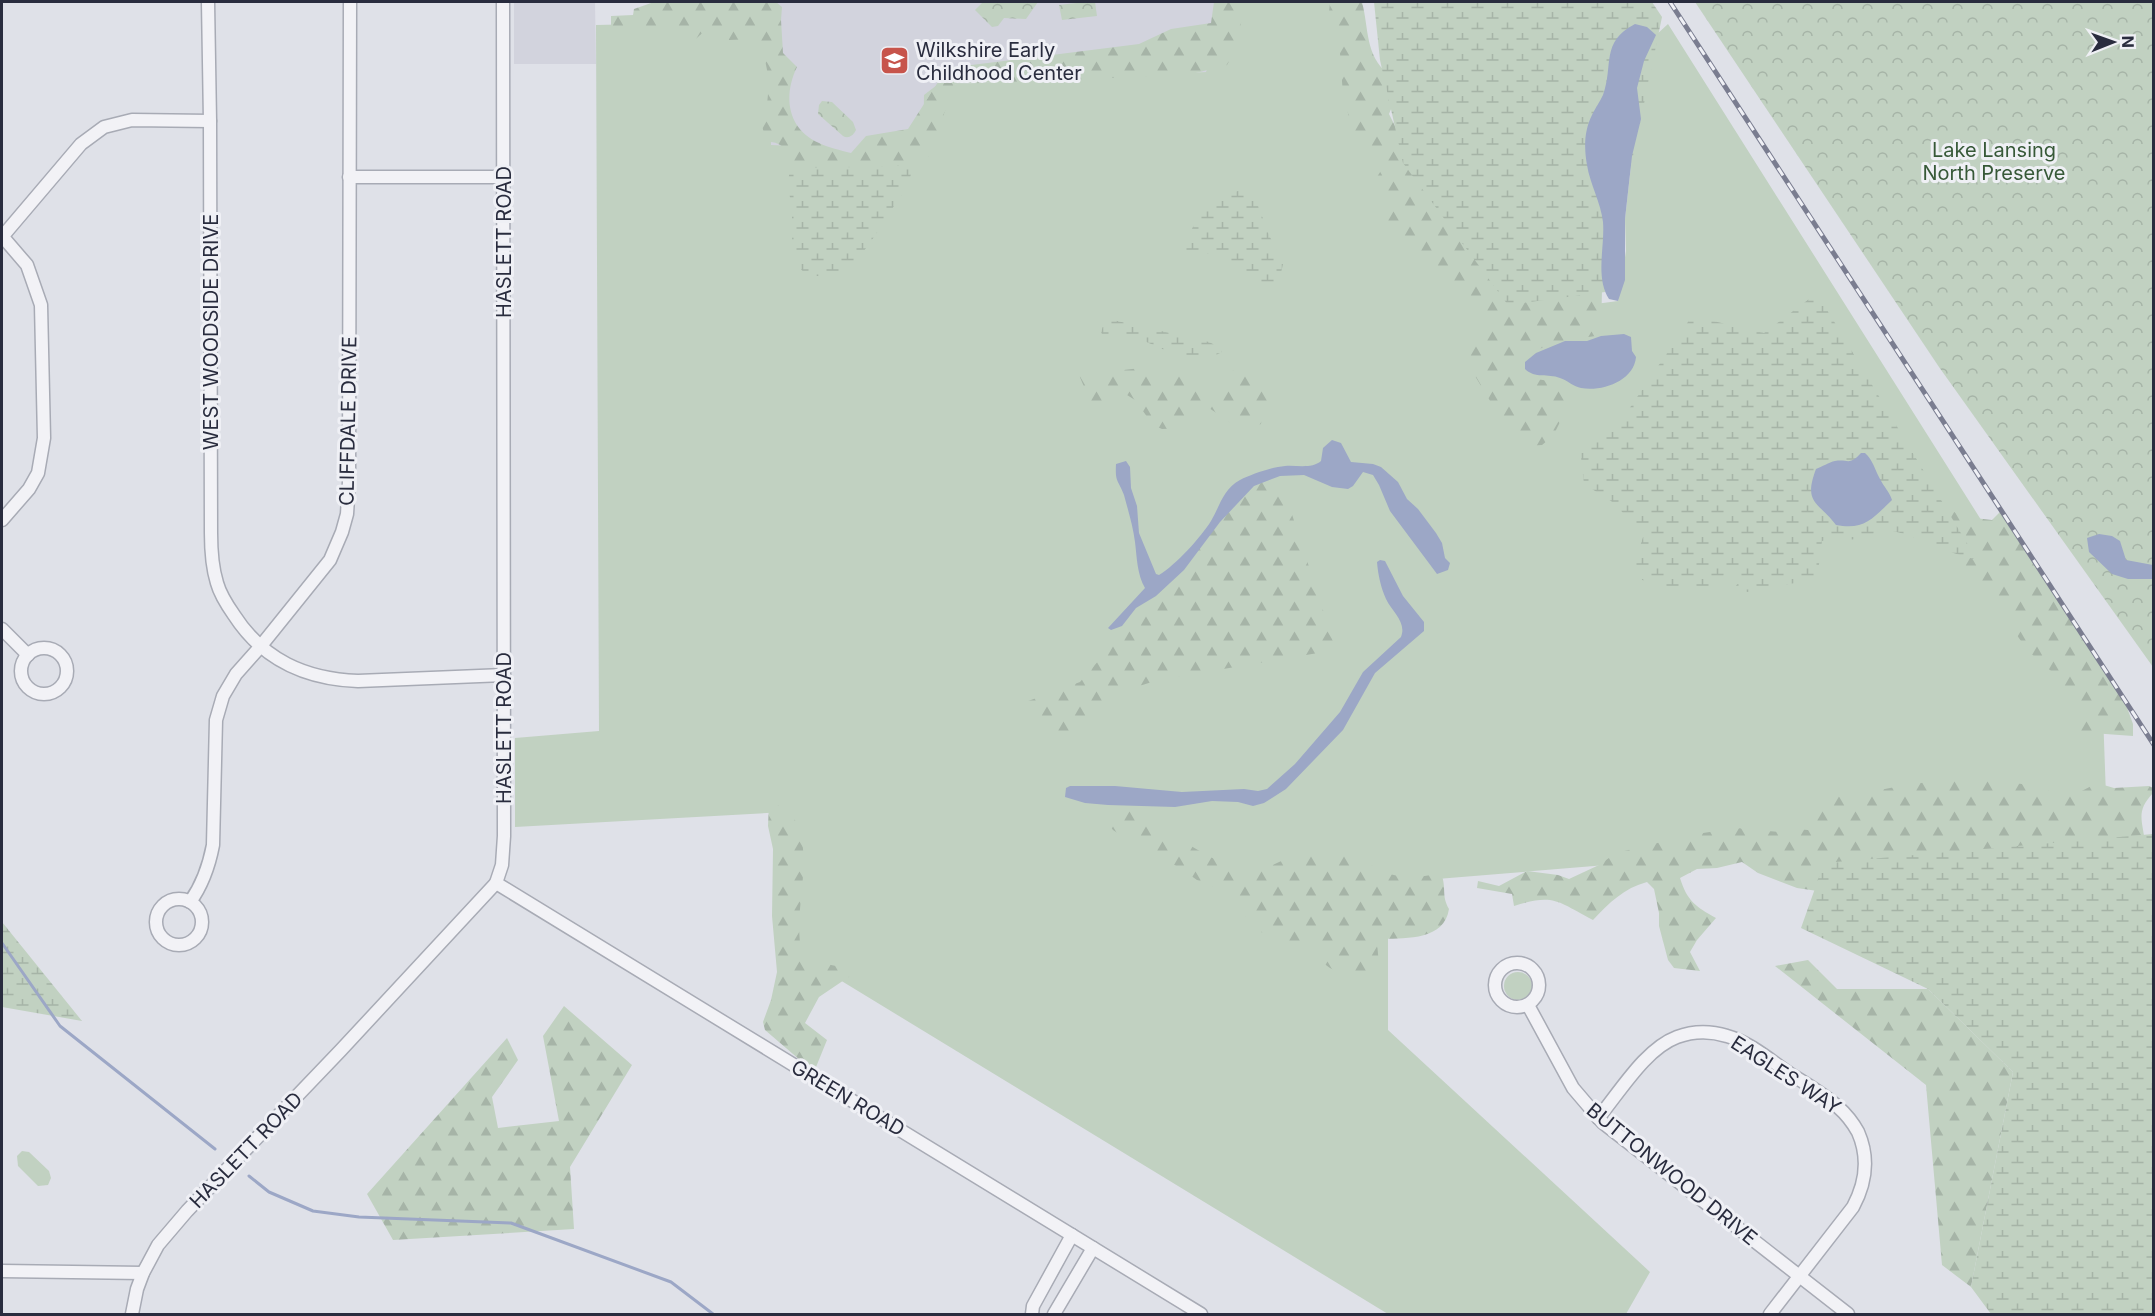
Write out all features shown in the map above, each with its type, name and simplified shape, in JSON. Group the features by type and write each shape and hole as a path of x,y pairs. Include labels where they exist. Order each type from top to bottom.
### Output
{"street":[{"name":"WEST WOODSIDE DRIVE","path":"208,2 211,509 213,564 217,585 243,629 260,647 309,675 340,681 504,675"},
{"name":"CLIFFDALE DRIVE","path":"190,902 203,881 213,845 216,720 223,696 236,674 330,560 347,514 349,482 350,2"},
{"name":"HASLETT ROAD","path":"132,1314 143,1273 158,1245 187,1211 496,883 502,865 504,836 503,2"},
{"path":"2,520 29,489 38,473 44,438 41,305 27,265 2,236 81,144 104,127 132,120 210,121"},
{"path":"349,177 504,177"},
{"path":"2,629 28,655"},
{"name":"GREEN ROAD","path":"496,883 1201,1314"},
{"name":"BUTTONWOOD DRIVE","path":"1528,1005 1573,1088 1598,1118 1848,1314"},
{"name":"EAGLES WAY","path":"1598,1118 1650,1054 1678,1037 1699,1032 1719,1034 1738,1040 1838,1106 1852,1122 1861,1141 1865,1161 1863,1180 1853,1207 1770,1314"},
{"path":"1032,1314 1033,1306 1072,1235"},
{"path":"1054,1314 1093,1248"},
{"path":"2,1271 143,1273"}],"shaded area":[{"path":"514,2 595,2 596,64 514,64"},
{"path":"770,2 1231,2 1207,72 937,85 923,158 795,163 771,146"}],"green space":[{"path":"654,2 776,2 782,7 783,53 797,67 789,100 794,120 808,137 827,146 851,153 866,136 908,129 947,68 1139,44 1171,29 1211,23 1214,2 1246,2 1234,52 1227,65 1188,75 955,84 928,157 893,167 788,168 785,150 780,145 770,142 762,128 767,103 768,77 760,50 748,40 729,40 720,26 707,29 694,40 667,27 624,30 611,27 611,16 633,15 634,9"},
{"path":"983,2 1038,2 1026,19 1004,18 998,26 992,27 975,10"},
{"path":"1095,2 1097,16 1062,20 1059,5"},
{"path":"1231,2 1352,2 1385,150 1505,316 1618,301 1626,251 1625,219 1632,156 1656,35 1668,24 2103,713 2107,824 1388,883 1388,1030 1650,1272 1626,1314 1388,1314 794,952 785,812 515,827 515,738 599,731 596,25 770,21 771,145 795,146 795,162 923,157 924,95 937,85 1206,72"},
{"path":"1330,2 1362,2 1369,41 1375,59 1388,74 1394,102 1389,114 1402,140 1602,289 1601,335 1566,340 1545,346 1536,351 1519,369 1523,377 1557,383 1575,392 1553,436 1542,445 1524,447 1507,429 1466,361 1470,348 1486,328 1435,263 1419,256 1386,232 1387,201 1370,188 1389,158 1361,149 1355,139 1343,95 1339,40 1329,12"},
{"path":"1374,2 1652,2 1662,17 1605,292 1508,305 1403,163 1380,60"},
{"name":"Lake Lansing North Preserve","path":"1695,2 2153,2 2153,667 1939,367"},
{"path":"822,101 832,102 853,122 856,130 852,135 843,136 818,114"},
{"path":"915,161 905,190 868,245 852,264 830,276 807,274 801,269 792,244 790,168 893,167"},
{"path":"1238,191 1252,192 1283,264 1280,277 1270,284 1262,286 1245,280 1213,255 1185,251 1191,232 1203,214 1219,199"},
{"path":"1817,293 1977,560 1941,549 1902,533 1882,531 1857,539 1841,537 1822,541 1817,580 1759,588 1748,592 1740,591 1736,586 1740,579 1737,570 1726,574 1710,586 1663,588 1645,582 1634,573 1634,565 1644,534 1611,501 1584,484 1580,448 1605,432 1629,409 1692,316 1764,333"},
{"path":"1113,320 1209,342 1219,347 1222,352 1214,356 1176,355 1133,336 1103,336 1101,332 1104,323"},
{"path":"1141,368 1153,374 1183,374 1207,391 1217,389 1220,373 1238,370 1269,389 1277,402 1266,411 1261,424 1240,432 1200,402 1195,403 1199,416 1185,428 1162,429 1153,425 1135,400 1119,390 1107,400 1091,403 1079,375"},
{"path":"1274,459 1336,650 1158,680 1130,689 1106,704 1072,732 1053,733 1020,704 1080,682"},
{"path":"1947,509 1966,517 1992,520 2000,512 2125,702 2133,724 2133,736 2078,732 2075,702 2058,677 2028,651 2014,631 1999,597 1947,561"},
{"path":"1942,781 2003,781 2041,787 2053,793 2078,793 2097,783 2114,788 2149,786 2153,788 2153,793 2142,810 2145,842 1831,893 1797,888 1758,873 1742,862 1717,868 1697,869 1680,878 1683,886 1693,903 1716,918 1690,952 1700,971 1674,968 1668,960 1659,926 1654,889 1647,882 1624,892 1593,920 1555,901 1538,900 1514,906 1512,894 1477,888 1478,881 1499,886 1527,871 1558,875 1569,879 1599,865 1616,853 1690,835 1736,828 1779,832 1798,829 1817,831 1817,825 1810,811 1814,800 1827,794 1837,793 1839,797 1844,797 1859,809 1870,792 1910,784"},
{"path":"769,803 785,810 796,822 802,838 804,856 799,930 802,951 821,963 856,972 819,997 805,1023 827,1040 814,1072 765,1030 763,1022 777,972 772,916 773,849 768,826"},
{"path":"1148,809 1156,824 1169,837 1236,867 1262,870 1292,856 1355,853 1375,868 1395,875 1416,877 1441,873 1445,900 1449,909 1446,919 1433,932 1414,937 1383,939 1377,943 1377,968 1368,980 1338,972 1323,962 1308,942 1304,940 1292,946 1282,945 1258,930 1218,889 1197,880 1113,830 1098,810"},
{"path":"2153,834 2153,1314 1991,1314 1971,1287 2013,1072 1928,989 1801,928 1824,863"},
{"path":"2,922 82,1021 2,1007"},
{"path":"1808,960 1837,989 1928,989 2013,1072 1971,1287 1942,1265 1926,1085 1775,966"},
{"path":"1518,972 1528,976 1532,986 1528,996 1518,1000 1508,996 1504,986 1508,976"},
{"path":"564,1006 632,1065 570,1167 574,1229 393,1240 367,1194 507,1038 518,1060 492,1097 498,1128 559,1121 543,1036"},
{"path":"22,1151 29,1152 49,1171 51,1178 48,1185 38,1186 18,1166 17,1156"}],"water":[{"path":"1635,24 1647,27 1656,35 1644,61 1637,88 1641,119 1632,156 1625,219 1625,280 1618,301 1609,299 1602,281 1603,222 1588,172 1585,140 1589,121 1603,95 1612,46 1624,31"},
{"path":"1624,334 1631,337 1632,351 1636,357 1630,373 1616,383 1598,388 1581,388 1560,378 1533,374 1525,369 1525,362 1536,353 1565,341 1587,341 1601,336"},
{"path":"1332,440 1341,443 1351,462 1381,467 1398,482 1407,499 1418,509 1442,543 1445,558 1450,563 1448,570 1437,574 1390,511 1373,475 1363,472 1348,489 1332,487 1304,475 1280,476 1254,486 1220,522 1184,570 1156,596 1136,608 1122,626 1111,630 1108,628 1145,588 1139,572 1130,518 1117,478 1116,464 1126,461 1130,467 1131,488 1137,506 1139,533 1156,574 1159,575 1180,558 1201,535 1226,493 1234,484 1262,471 1285,466 1309,466 1317,463 1321,461 1323,448"},
{"path":"1861,453 1865,453 1870,459 1892,500 1867,522 1854,526 1836,525 1814,501 1811,489 1812,480 1816,469 1830,462 1851,461"},
{"path":"2099,534 2112,536 2120,541 2126,560 2153,565 2153,579 2128,579 2112,574 2089,552 2087,538"},
{"path":"1385,561 1403,596 1424,622 1424,631 1375,673 1343,730 1286,789 1264,803 1253,806 1238,802 1212,801 1175,807 1108,805 1085,803 1065,797 1066,788 1070,786 1115,786 1182,792 1267,789 1295,764 1340,712 1363,672 1401,637 1402,627 1381,586 1377,562"}],"waterway":[{"path":"2,943 60,1026 215,1149"},
{"path":"249,1176 269,1192 313,1211 359,1217 511,1223 671,1282 713,1314"}],"railway":[{"path":"1670,2 2154,745"}],"place":[{"name":"Wilkshire Early Childhood Center","path":"895,61"}]}
